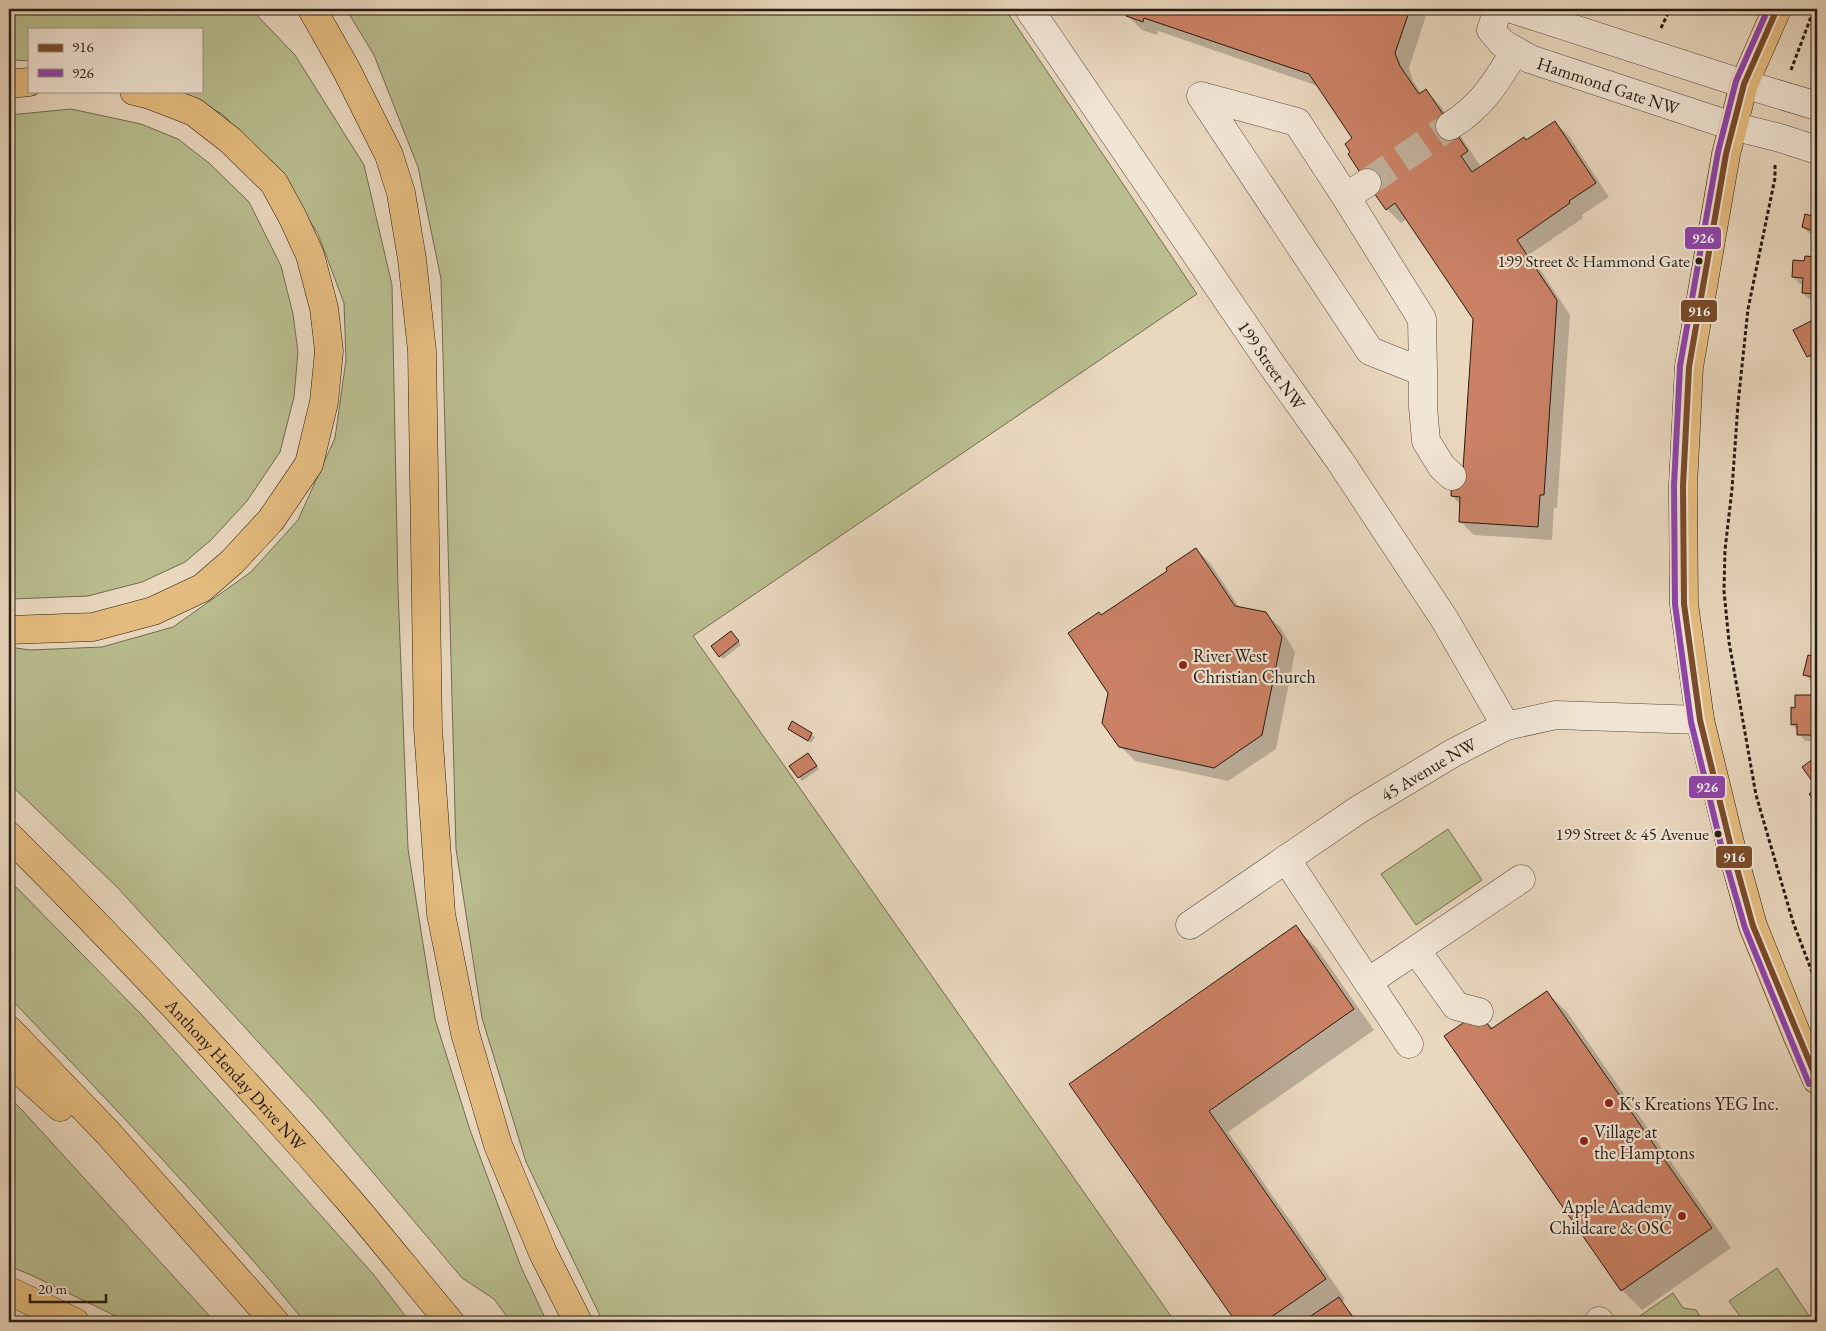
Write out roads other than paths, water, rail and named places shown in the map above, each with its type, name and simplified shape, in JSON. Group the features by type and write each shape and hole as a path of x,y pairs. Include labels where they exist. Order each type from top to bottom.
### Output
{"main road":[{"path":"298,9 346,69"},
{"path":"312,9 346,69 389,155 401,193 412,259 422,351 428,729 441,914 465,1033 498,1145 543,1253 578,1322"},
{"path":"1777,9 1744,84 1732,126 1689,367 1684,486 1684,604 1700,720 1731,847 1753,926 1817,1080"},
{"path":"9,84 28,82"},
{"path":"9,630 92,627 153,611 202,588 232,562 271,520 309,464 324,402 329,351 324,308 310,256 293,218 274,183 230,140 194,112 138,92"},
{"name":"Anthony Henday Drive NW","path":"9,836 76,903 212,1047 353,1206 450,1322"},
{"path":"9,1030 108,1133 274,1322"},
{"path":"9,1061 174,1206"},
{"path":"9,1291 75,1322"}],"street":[{"name":"199 Street NW","path":"1029,9 1345,469 1435,604 1506,726"},
{"path":"1512,9 1817,106"},
{"name":"Hammond Gate NW","path":"1494,20 1502,43 1543,64 1732,126 1817,150"},
{"path":"1450,126 1468,115 1494,86 1515,51"},
{"path":"1423,372 1370,350 1201,96 1297,122 1357,190 1422,319 1423,372 1423,407 1426,441 1442,467 1452,476"},
{"name":"45 Avenue NW","path":"1190,924 1358,810 1409,779 1506,726 1556,715 1700,720"},
{"path":"1286,859 1409,1044"},
{"path":"1368,982 1521,879"},
{"path":"1416,950 1456,1006 1479,1012"}],"tunnel":[{"path":"1367,183 1450,126"}],"place":[{"name":"199 Street & Hammond Gate","path":"1699,261"},
{"name":"River West Christian Church","path":"1183,665"},
{"name":"199 Street & 45 Avenue","path":"1718,834"},
{"name":"K's Kreations YEG Inc.","path":"1609,1103"},
{"name":"Village at the Hamptons","path":"1584,1141"},
{"name":"Apple Academy Childcare & OSC","path":"1682,1216"}]}
